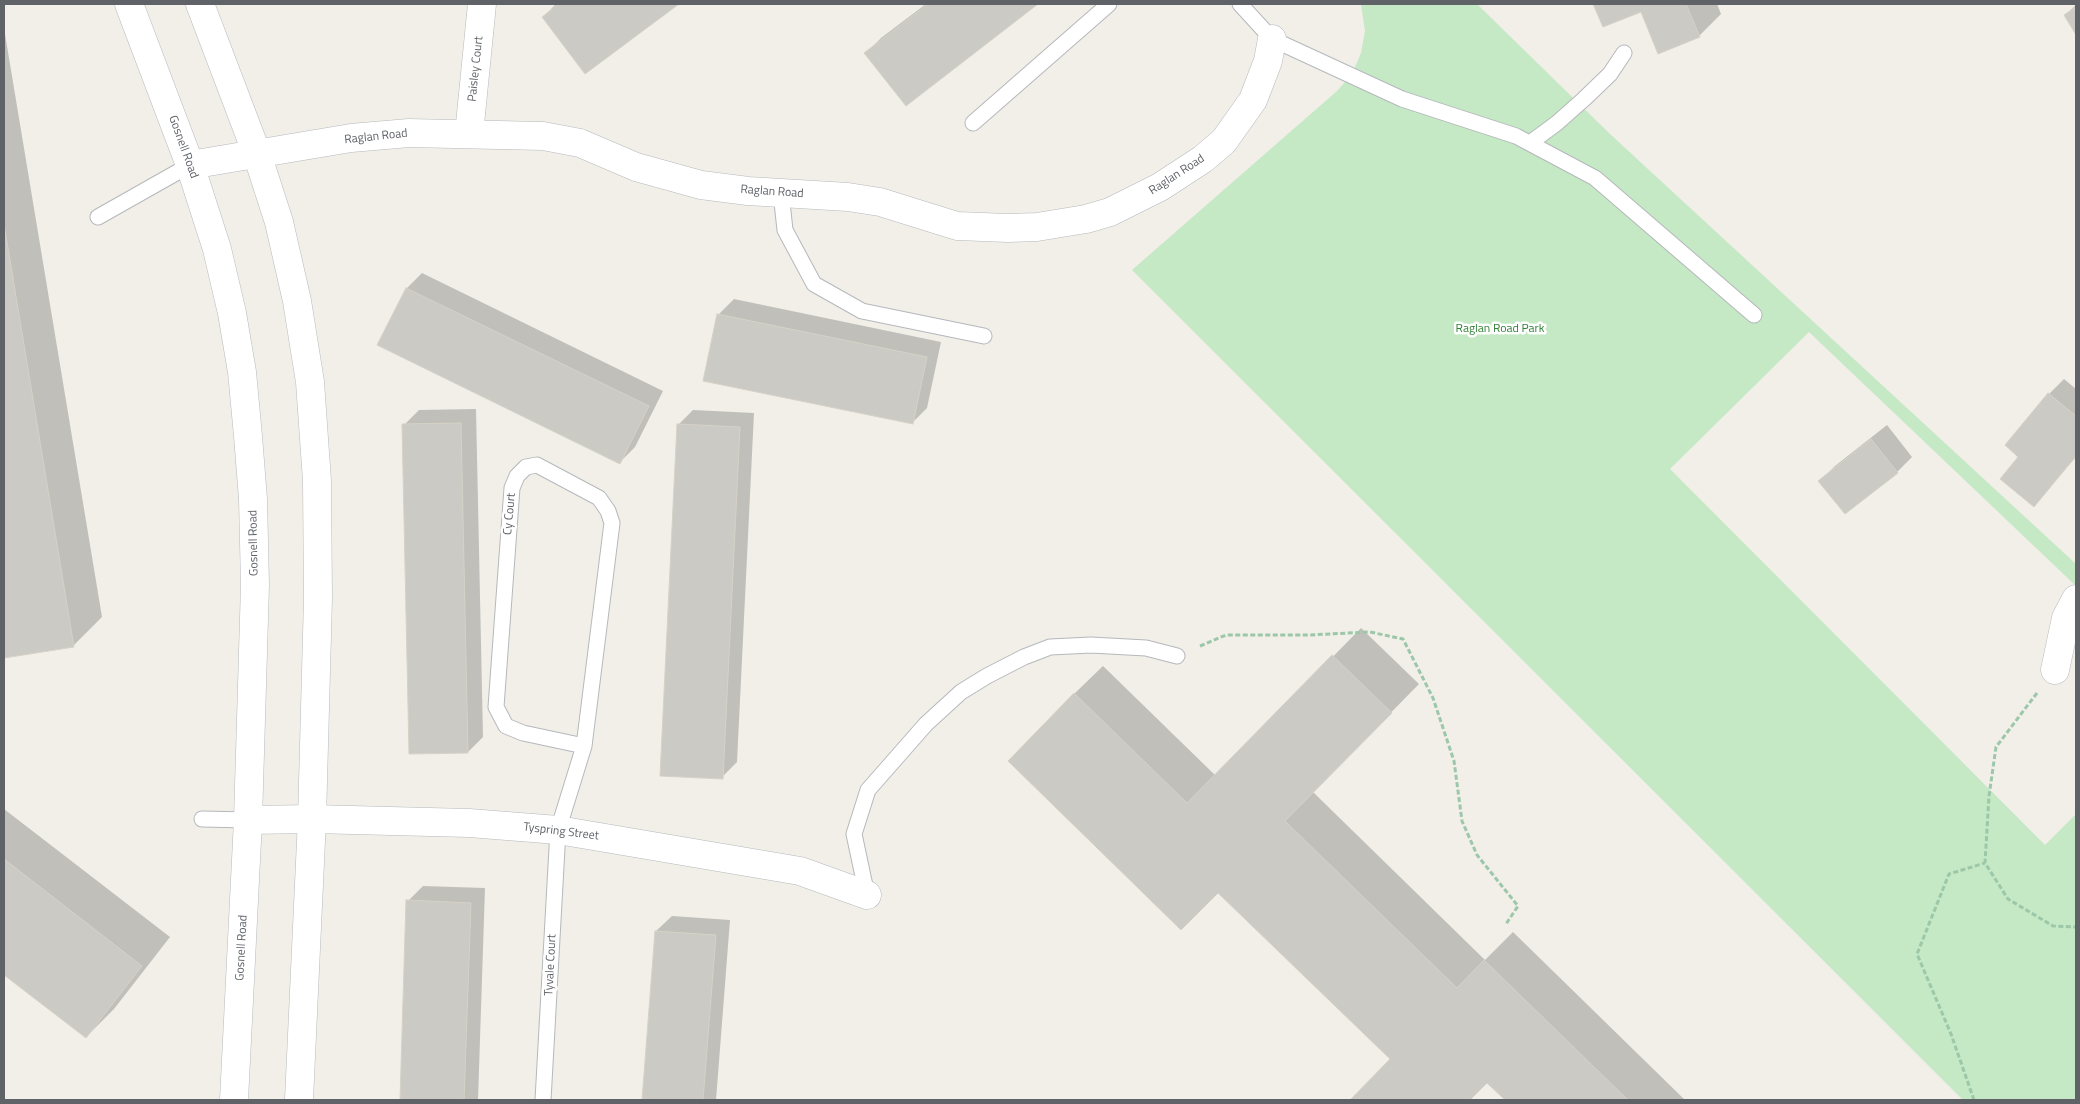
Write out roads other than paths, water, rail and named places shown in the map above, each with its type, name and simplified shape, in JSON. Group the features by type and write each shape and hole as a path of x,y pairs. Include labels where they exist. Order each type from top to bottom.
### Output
{"main road":[{"name":"Gosnell Road","path":"129,4 190,165 217,249 232,313 242,372 253,500 255,585 248,820 234,1100"},
{"path":"200,4 258,154 279,222 297,301 310,382 318,500 318,598 312,819 299,1100"},
{"name":"Paisley Court","path":"469,134 482,4"},
{"name":"Raglan Road","path":"190,165 351,138 409,133 543,136 580,143 636,166 700,185 848,197 880,202 957,226 1036,227 1086,219 1110,212 1160,187 1203,160 1224,141 1253,100 1268,60 1272,39"},
{"path":"2055,670 2066,618 2076,599"},
{"name":"Tyspring Street","path":"248,820 312,819 469,823 558,830 800,871 867,895"}],"lane":[{"path":"973,123 1109,4"},
{"path":"1240,4 1272,39 1402,99 1516,136 1595,178 1754,316"},
{"path":"1530,143 1557,123 1584,99 1610,74 1624,54"},
{"path":"98,217 190,165"},
{"path":"782,193 785,230 814,284 862,312 984,336"},
{"name":"Cy Court","path":"558,830 584,746 612,523 608,511 599,498 538,464 526,467 517,476 512,488 496,707 506,726 523,732 584,746"},
{"path":"867,895 854,834 868,790 926,724 961,692 1024,656 1050,647 1092,645 1146,648 1177,656"},
{"path":"202,819 248,820"},
{"name":"Tyvale Court","path":"543,1100 558,830"}],"park label":[{"name":"Raglan Road Park","path":"1500,329"}]}
